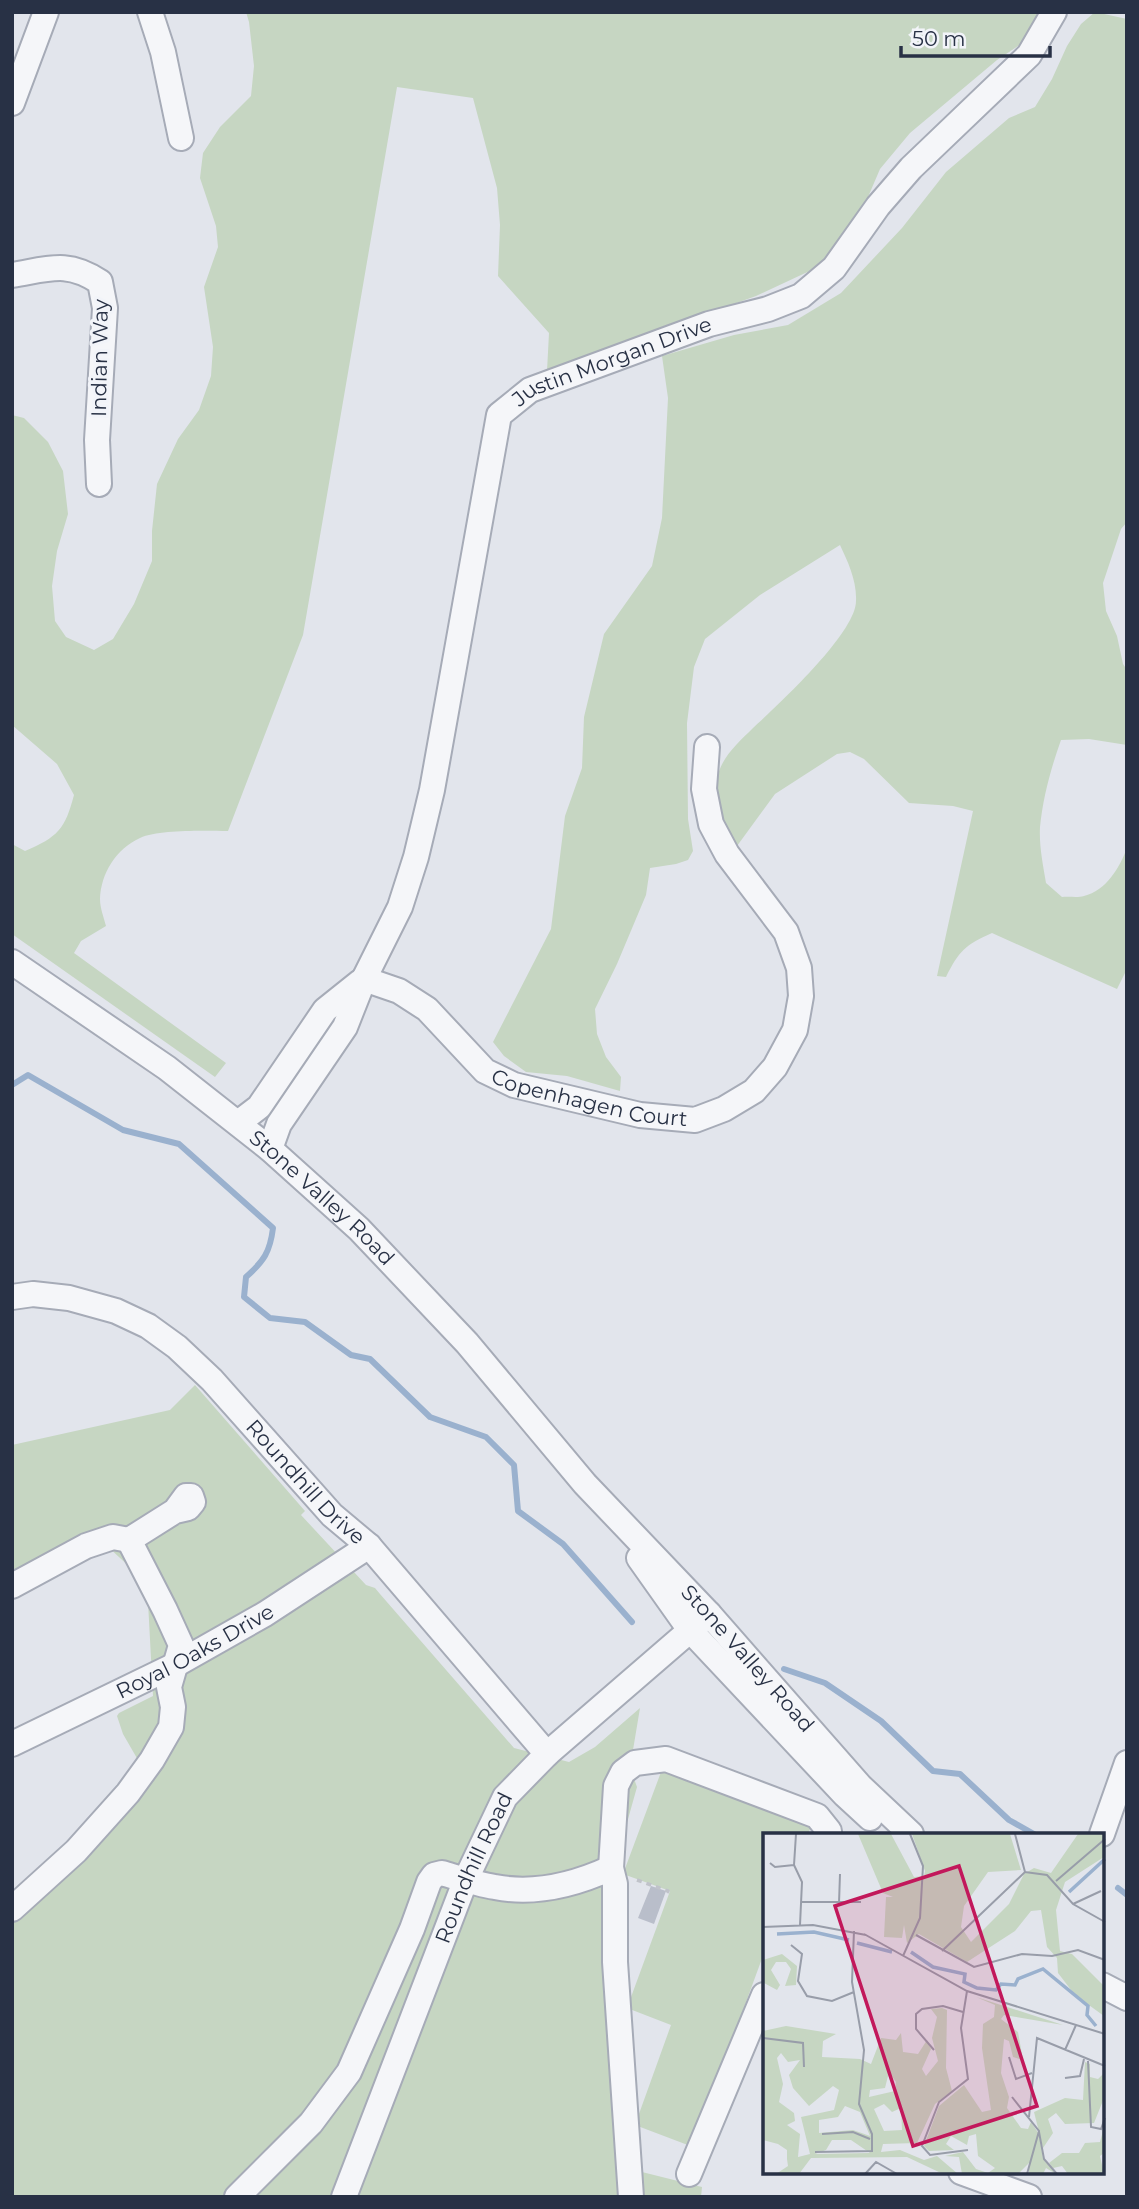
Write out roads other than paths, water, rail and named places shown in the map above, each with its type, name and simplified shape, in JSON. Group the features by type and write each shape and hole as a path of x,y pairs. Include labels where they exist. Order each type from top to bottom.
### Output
{"street":[{"path":"12,103 46,12"},
{"path":"150,12 163,52 181,138"},
{"name":"Justin Morgan Drive","path":"270,1149 279,1124 345,1027 364,979 400,907 416,857 426,817 499,415 530,390 709,324 768,309 801,296 834,268 878,206 911,168 1030,55 1054,12"},
{"name":"Indian Way","path":"12,275 66,267 85,272 100,282 105,308 97,440 99,484"},
{"name":"Copenhagen Court","path":"364,979 399,991 426,1009 485,1071 514,1085 640,1115 695,1120 724,1109 754,1091 775,1067 795,1030 801,996 799,968 786,932 727,854 711,824 704,789 707,747"},
{"name":"Stone Valley Road","path":"12,962 167,1068 270,1149 359,1229 467,1343 585,1483 709,1614 860,1786 909,1833"},
{"path":"238,1123 259,1107 325,1010 364,979"},
{"name":"Roundhill Drive","path":"12,1297 33,1294 69,1298 116,1311 148,1325 177,1347 212,1380 332,1515 369,1546 547,1754"},
{"name":"Stone Valley Road","path":"585,1483 690,1630 845,1795 886,1833"},
{"path":"12,1587 86,1546 113,1537 129,1540 175,1511"},
{"path":"12,1909 76,1851 128,1793 171,1727 173,1707 169,1687 181,1645 129,1540"},
{"name":"Royal Oaks Drive","path":"12,1744 175,1665 265,1615 369,1546"},
{"name":"Roundhill Road","path":"344,2197 466,1879 505,1797 547,1754 709,1614"},
{"path":"631,2197 615,1962 615,1884 612,1870 616,1786 623,1772 635,1763 666,1759 817,1816 828,1833"},
{"path":"1103,1833 1125,1773"},
{"path":"828,1833 845,1795"},
{"path":"237,2197 311,2123 349,2072 434,1875 442,1873 498,1888 530,1889 564,1886 612,1870"},
{"path":"1104,1986 1127,1998"},
{"path":"689,2174 763,2000"},
{"path":"966,2174 1029,2197"}],"waterway":[{"path":"12,1085 28,1075 123,1130 179,1144 273,1228 265,1256 246,1277 244,1297 270,1318 305,1322 351,1355 370,1359 430,1417 486,1437 514,1465 518,1511 563,1544 632,1622"},
{"path":"784,1669 825,1683 881,1721 933,1771 960,1774 1009,1820 1032,1833"},
{"path":"1118,1888 1127,1895"}]}
